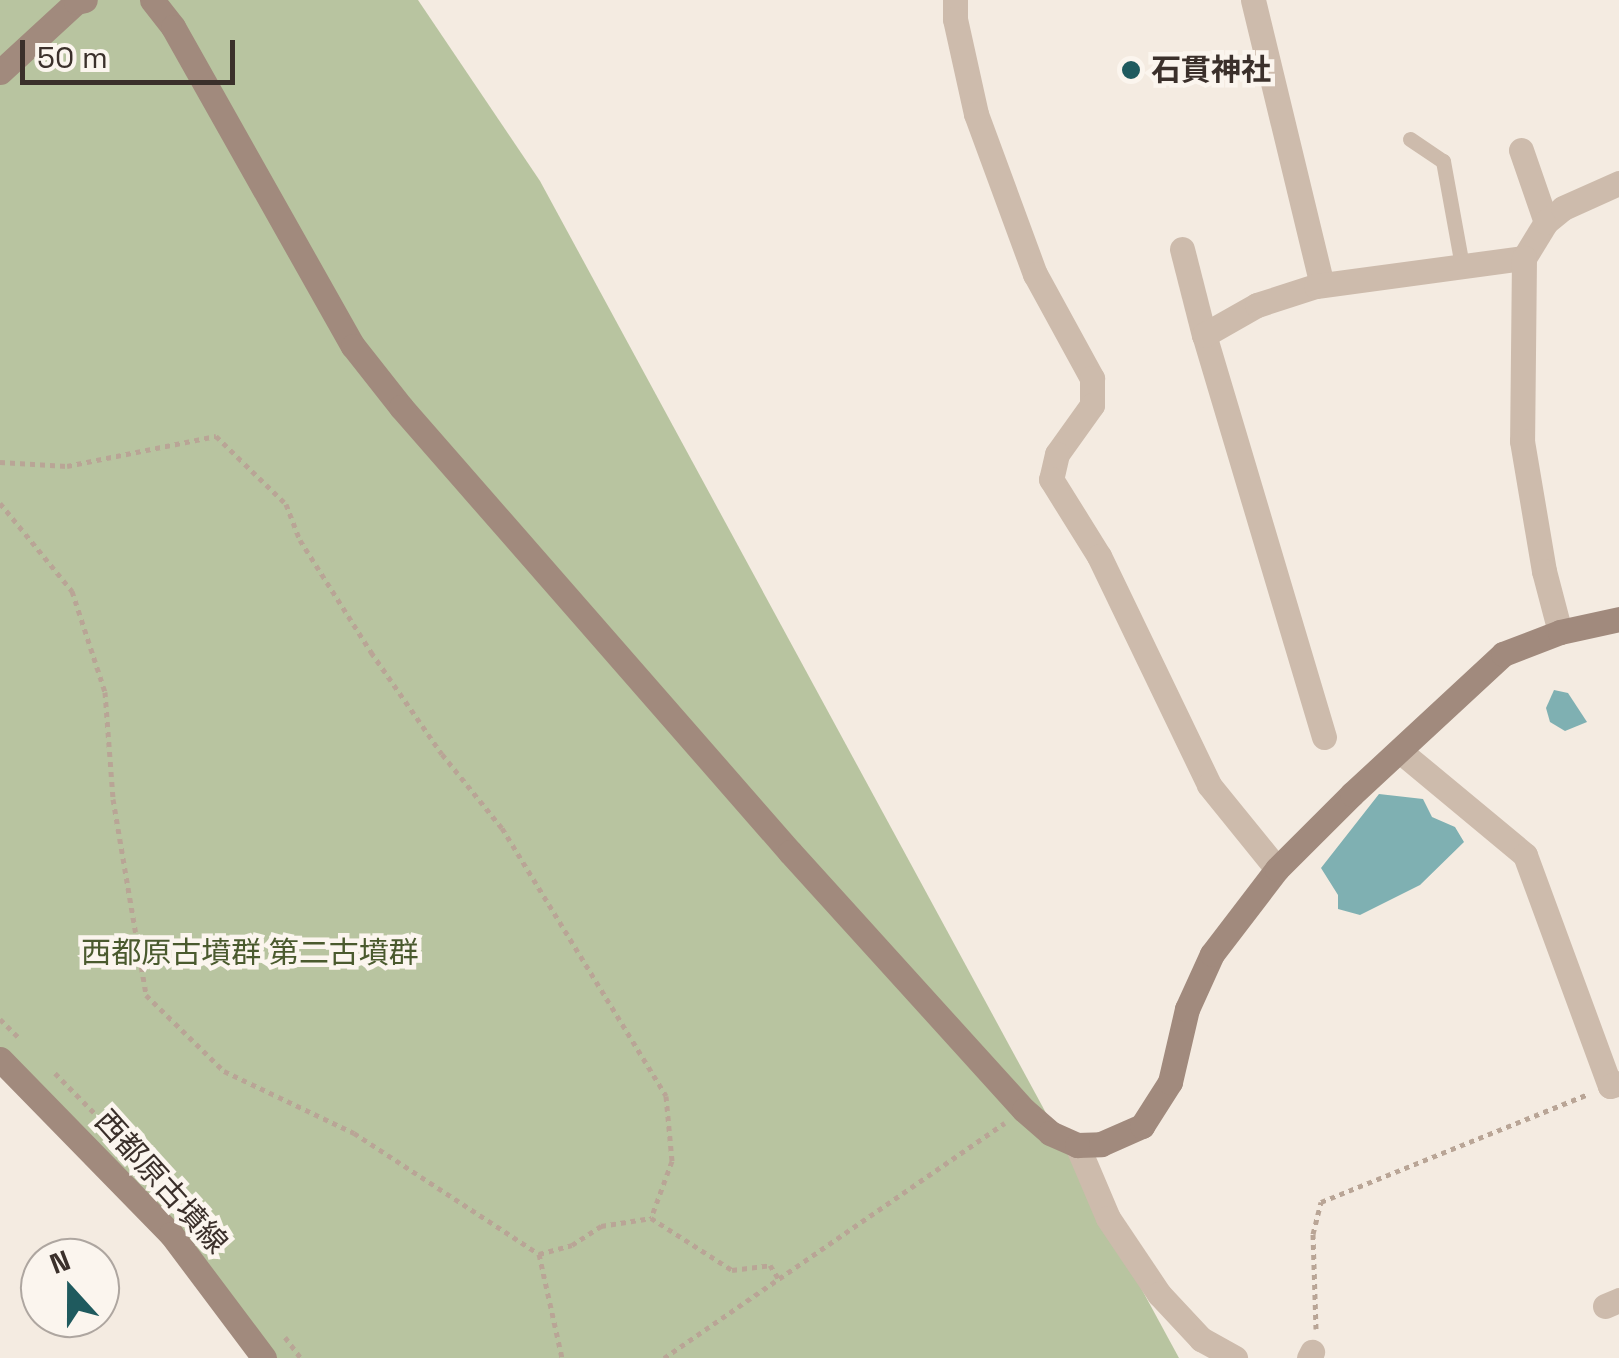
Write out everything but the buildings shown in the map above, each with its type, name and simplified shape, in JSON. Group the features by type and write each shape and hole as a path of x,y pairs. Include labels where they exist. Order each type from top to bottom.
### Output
{"street":[{"path":"0,72 76,2 86,0"},
{"path":"152,0 173,27 365,362 790,852 1024,1110 1050,1133 1077,1145 1100,1144 1142,1126 1170,1082 1188,1009 1212,954 1277,869 1502,654 1560,632 1619,619"},
{"path":"955,0 955,19 976,114 1035,274 1092,378 1092,405 1057,454 1051,479 1107,572 1209,785 1277,869"},
{"path":"1253,0 1322,285"},
{"path":"1521,150 1546,222"},
{"path":"1560,632 1544,571 1522,441 1524,258 1546,222 1562,208 1619,183"},
{"path":"1182,249 1204,336 1324,738"},
{"path":"1204,336 1257,305 1322,285 1524,258"},
{"path":"1401,752 1525,855 1615,1084"},
{"name":"西都原古墳線","path":"0,1059 171,1234 264,1358"},
{"path":"1077,1145 1108,1218 1160,1294 1201,1339 1235,1358"}],"lane":[{"path":"1410,139 1442,161 1462,266"}],"path":[{"path":"0,462 67,466 216,436 286,504 300,540 371,652 442,754 502,828 666,1096 672,1161 651,1218"},
{"path":"0,503 72,591 105,692 113,799 146,996 224,1071 354,1133 539,1254 562,1358"},
{"path":"1310,1355 1316,1328 1314,1234 1321,1202 1615,1084"},
{"path":"664,1358 1024,1110"},
{"path":"539,1254 572,1245 601,1226 651,1218 732,1270 770,1265 780,1281"}],"green space":[{"name":"西都原古墳群 第二古墳群","path":"0,0 418,0 540,181 1179,1358 264,1358 0,1059"}],"water":[{"path":"1554,690 1568,693 1587,722 1565,731 1550,722 1546,708"},
{"path":"1379,794 1423,799 1432,817 1455,827 1464,842 1420,885 1360,915 1338,909 1338,895 1321,868"}],"place":[{"name":"石貫神社","path":"1131,70"}]}
